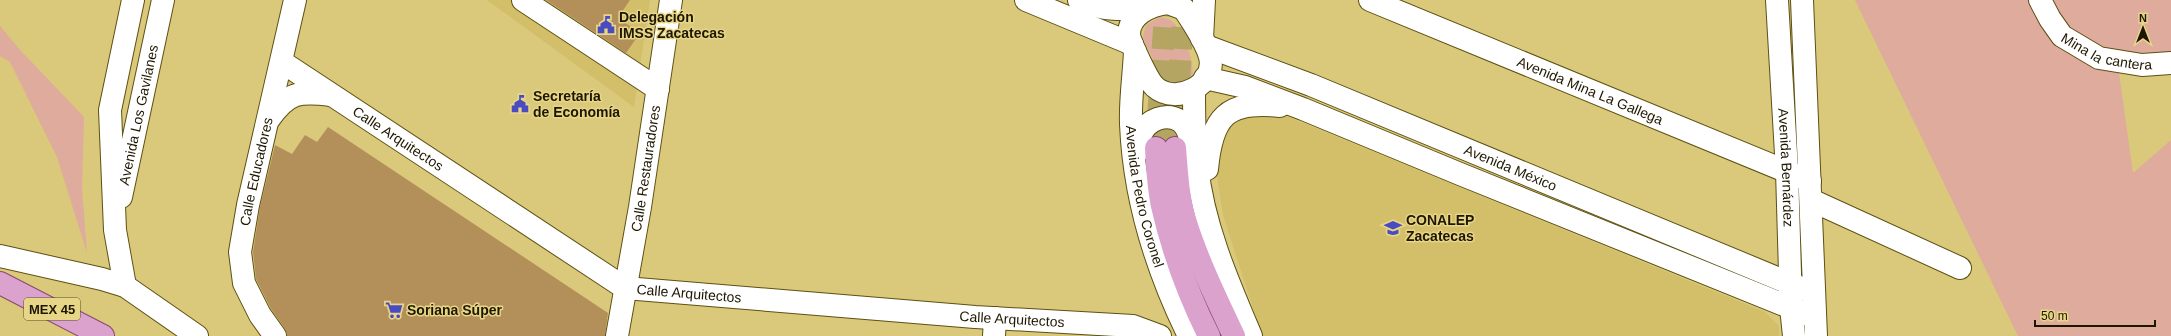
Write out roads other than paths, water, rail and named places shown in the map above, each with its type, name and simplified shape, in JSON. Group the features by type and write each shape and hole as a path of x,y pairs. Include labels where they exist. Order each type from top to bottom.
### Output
{"main road":[{"name":"Avenida Pedro Coronel","path":"1209,336 1185,279 1169,231 1158,186 1165,148 1180,194 1185,220 1206,279 1234,336"},
{"name":"MEX 45","path":"0,283 103,336"}],"street":[{"name":"Avenida Los Gavilanes","path":"125,286 115,230 110,110 133,0"},
{"name":"Avenida Los Gavilanes","path":"115,230 163,0"},
{"name":"Calle Educadores","path":"275,336 260,315 244,283 240,252 248,205 295,0"},
{"path":"523,0 658,90"},
{"name":"Calle Restauradores","path":"617,336 621,323 624,288 640,207 671,0"},
{"path":"1026,0 1133,48"},
{"path":"1079,0 1104,9 1149,3 1168,3 1184,9 1204,43 1210,58 1210,67 1199,84 1197,166"},
{"path":"1204,0 1204,43"},
{"name":"Avenida Mina La Gallega","path":"1370,0 1787,171 1811,190 1960,268"},
{"name":"Avenida Bernárdez","path":"1777,0 1787,171 1791,307 1795,336"},
{"name":"Avenida Bernárdez","path":"1802,0 1811,190 1815,326"},
{"name":"Mina la cantera","path":"2040,0 2050,19 2062,36 2099,58 2142,65 2171,63"},
{"path":"1149,3 1138,14 1128,30 1133,48 1154,87 1167,94 1178,94 1199,84"},
{"name":"Avenida México","path":"1204,43 1318,88 1813,293"},
{"name":"Avenida Pedro Coronel","path":"1133,48 1131,123 1135,166 1151,241 1165,282 1189,336"},
{"name":"Calle Arquitectos","path":"282,62 624,288 995,327 1133,326 1160,336"},
{"name":"Avenida México","path":"1199,84 1245,87 1303,109 1460,174 1791,307 1815,326"},
{"path":"268,120 279,105 294,94 311,92 331,94"},
{"path":"1204,204 1209,147 1213,133 1221,118 1242,106 1253,105 1303,109"},
{"path":"1135,166 1141,134 1146,126 1153,120 1162,118 1176,120 1185,126 1190,136 1204,204 1221,261 1251,336"},
{"path":"0,256 78,275 102,279 125,286 197,336"}],"tunnel":[{"path":"1156,148 1166,0"},
{"path":"1175,148 1184,0"}],"place":[{"name":"Delegación IMSS Zacatecas","path":"606,25"},
{"name":"Secretaría de Economía","path":"520,104"},
{"name":"CONALEP Zacatecas","path":"1393,228"},
{"name":"Soriana Súper","path":"394,310"}]}
